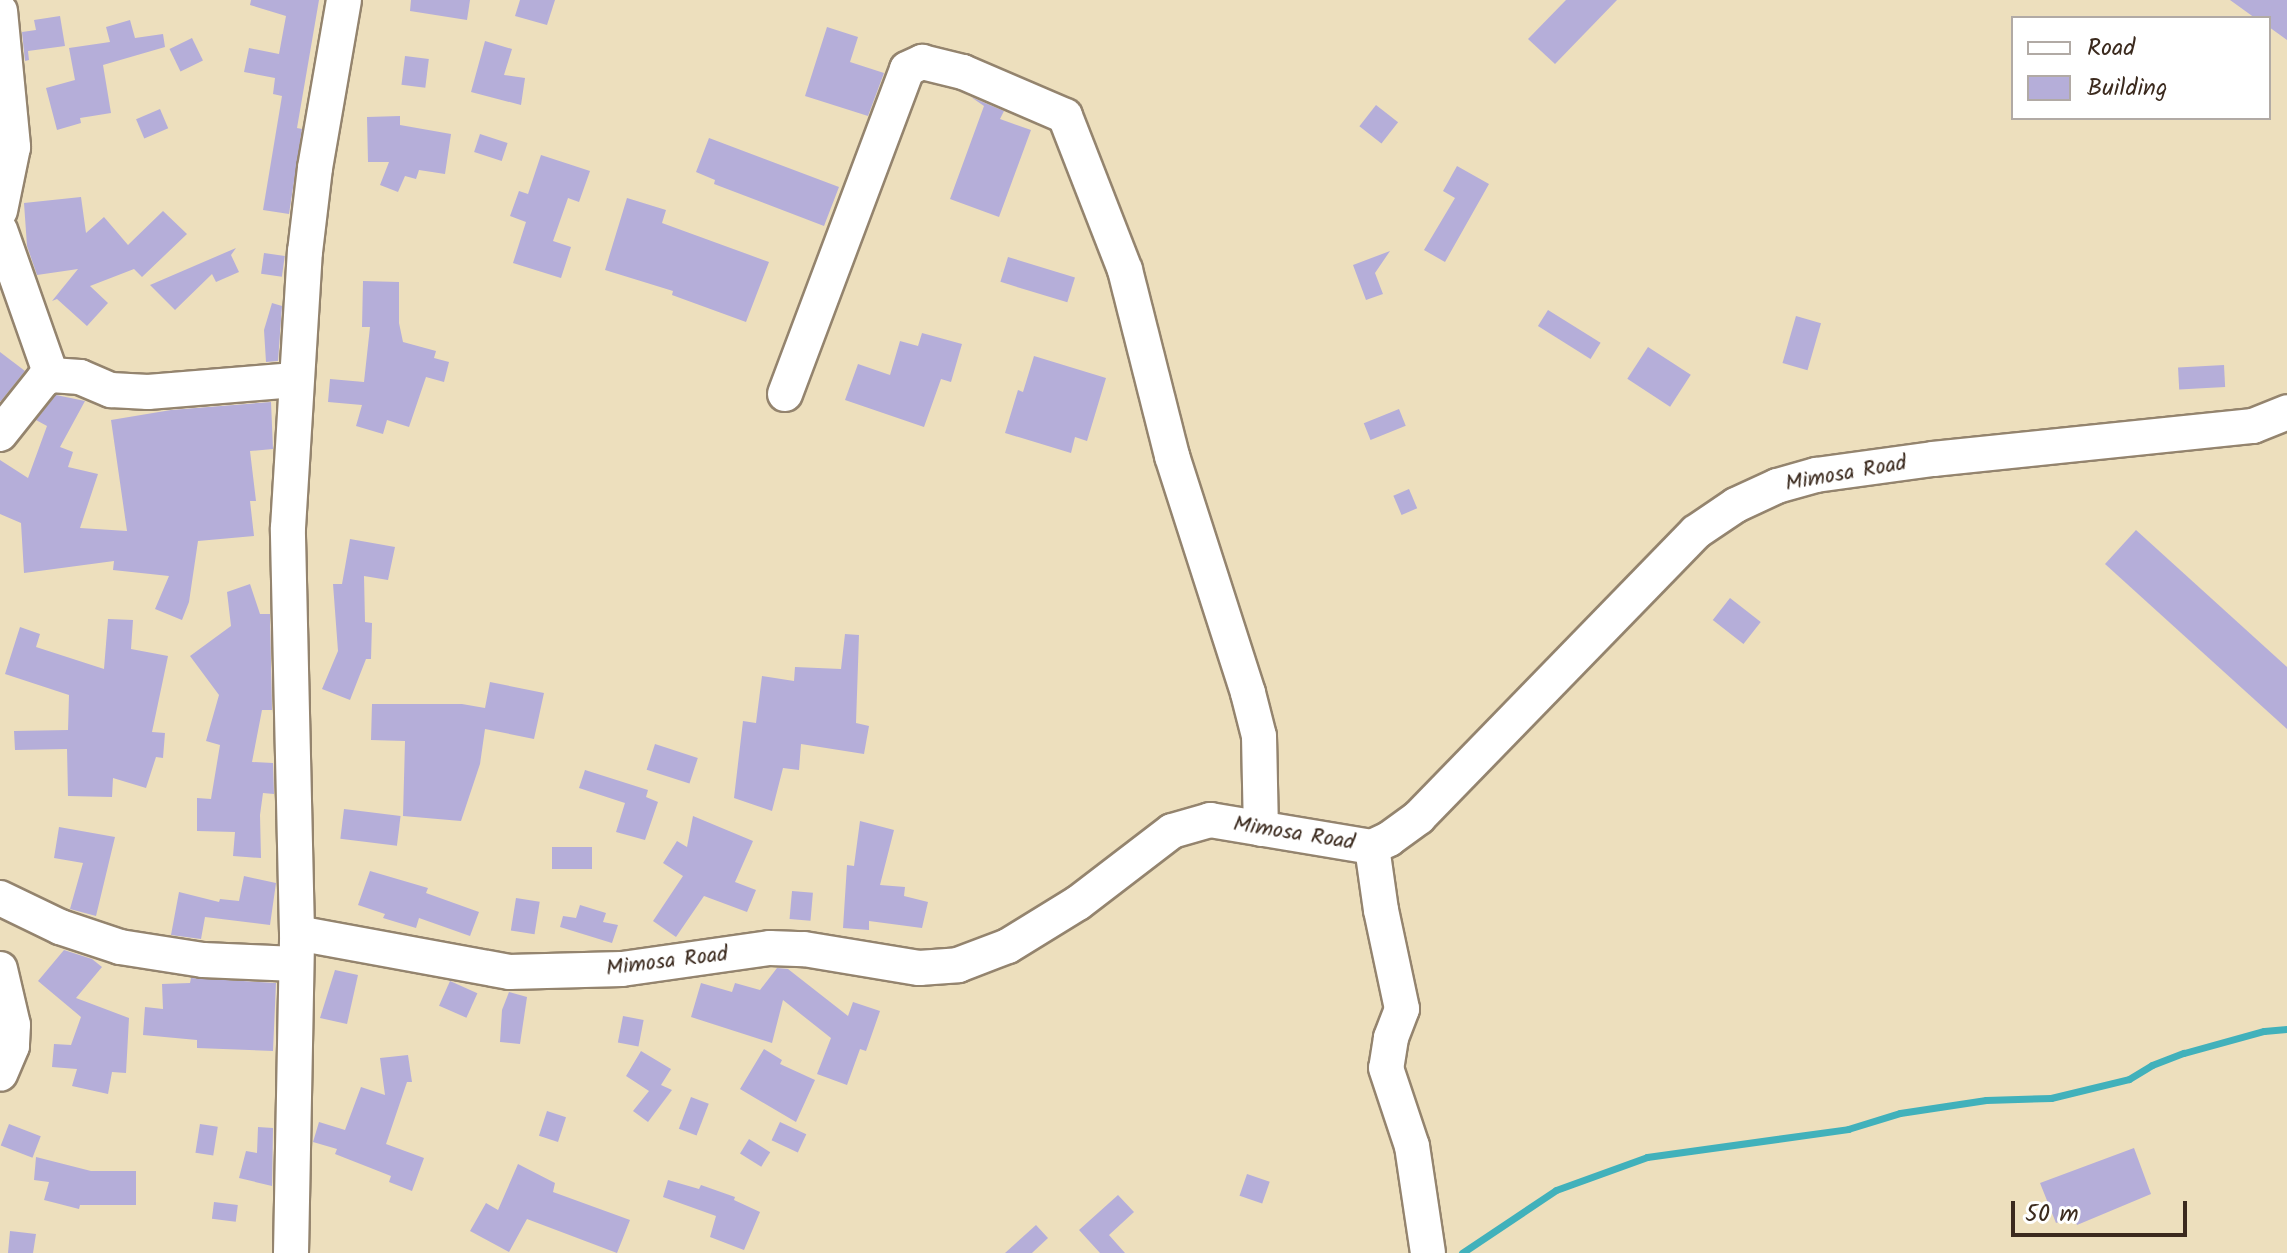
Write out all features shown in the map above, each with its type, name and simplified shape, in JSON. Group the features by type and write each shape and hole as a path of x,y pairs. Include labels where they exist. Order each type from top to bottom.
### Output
{"street":[{"path":"291,1253 296,948 288,528 295,380 315,168 344,0"},
{"path":"0,11 13,147 0,211"},
{"path":"785,394 907,69 922,62 963,72 1065,116 1125,270 1172,456 1248,693 1259,736 1261,829"},
{"path":"0,230 51,375"},
{"path":"0,434 34,390 51,375 80,377 111,390 148,392 295,380"},
{"name":"Mimosa Road","path":"0,898 71,931 120,947 203,960 296,948 509,972 622,969 770,948 804,949 919,968 958,965 1008,946 1078,903 1172,831 1210,820 1372,847 1419,817 1696,532 1736,505 1777,486 1816,475 1933,459 2253,426 2287,412"},
{"path":"1372,847 1381,910 1402,1009 1391,1038 1386,1068 1412,1146 1428,1253"},
{"path":"0,969 13,1025 12,1046 0,1074"}],"building":[{"path":"251,0 319,0 297,128 302,129 289,214 263,210 282,96 273,94 275,78 244,72 249,48 279,54 286,16 250,5"},
{"path":"411,0 470,0 467,20 410,11"},
{"path":"520,0 555,0 547,25 515,16"},
{"path":"1566,0 1617,0 1555,64 1528,39"},
{"path":"2230,0 2287,0 2287,40 2271,28 2271,16 2252,16"},
{"path":"60,16 65,46 28,51 29,60 25,61 22,32 36,30 34,20"},
{"path":"130,20 135,38 163,34 165,47 103,65 111,113 80,118 81,123 57,130 46,88 75,80 69,48 110,42 106,27"},
{"path":"827,27 858,37 850,62 884,73 868,116 805,96"},
{"path":"192,38 203,60 180,71 170,49"},
{"path":"485,41 512,49 504,75 525,78 521,105 471,92"},
{"path":"405,56 429,59 425,88 401,85"},
{"path":"971,97 1004,111 1000,119 1031,130 999,217 950,199 984,106"},
{"path":"1376,105 1398,122 1381,144 1359,126"},
{"path":"160,109 168,128 144,138 136,119"},
{"path":"400,116 400,125 451,134 445,174 419,170 416,179 405,176 398,192 380,185 389,162 368,162 367,117"},
{"path":"480,134 508,143 502,161 474,152"},
{"path":"709,138 839,187 824,226 714,184 715,180 696,172"},
{"path":"541,155 590,171 579,202 568,198 553,241 571,247 561,278 513,263 526,222 510,216 519,191 528,194"},
{"path":"1457,166 1489,184 1445,262 1424,250 1455,198 1443,191"},
{"path":"81,197 86,233 104,217 128,245 163,211 187,234 142,277 134,269 90,286 108,303 87,326 57,299 52,301 78,269 37,275 27,246 24,203"},
{"path":"627,198 666,210 662,223 769,262 746,322 672,295 673,291 605,270"},
{"path":"236,248 231,255 239,272 216,282 212,274 175,310 150,285"},
{"path":"1390,251 1375,273 1383,294 1366,300 1353,265"},
{"path":"264,253 285,256 282,277 261,274"},
{"path":"1008,257 1075,277 1067,302 1000,282"},
{"path":"363,281 399,282 399,323 403,342 436,351 434,358 449,362 444,382 426,377 409,427 387,420 383,434 356,426 362,405 328,402 330,379 364,382 370,327 362,327"},
{"path":"272,303 282,306 278,361 266,362 264,330"},
{"path":"1548,310 1601,343 1591,359 1538,326"},
{"path":"1796,316 1821,323 1807,370 1782,363"},
{"path":"922,333 962,344 951,382 941,379 924,427 845,400 858,364 890,375 900,341 918,346"},
{"path":"1648,347 1691,375 1670,407 1627,379"},
{"path":"0,352 25,371 1,401 0,401"},
{"path":"1034,356 1106,378 1087,441 1075,437 1071,453 1005,433 1018,390 1023,392"},
{"path":"2224,365 2225,387 2179,389 2178,367"},
{"path":"56,395 85,401 60,447 73,452 68,467 98,474 80,528 127,531 111,420 171,410 271,402 273,449 250,451 256,501 250,501 254,536 198,541 189,602 182,620 155,609 169,576 113,570 114,561 24,573 21,523 0,514 0,460 28,478 47,426 36,420"},
{"path":"1399,409 1406,426 1371,440 1364,423"},
{"path":"1409,489 1417,508 1402,515 1393,496"},
{"path":"2136,530 2287,667 2287,729 2105,564"},
{"path":"350,539 395,547 388,580 364,576 365,622 372,623 371,659 366,659 350,700 322,689 338,651 333,584 342,584"},
{"path":"250,584 260,614 270,614 272,710 262,710 252,762 273,763 274,794 263,793 260,815 261,858 233,856 235,832 197,831 197,798 211,799 220,745 206,741 219,695 190,656 231,626 227,592"},
{"path":"1730,598 1761,622 1743,644 1713,620"},
{"path":"108,619 133,620 131,649 168,656 152,732 165,733 163,758 156,757 146,788 113,778 112,797 68,796 67,749 15,750 14,731 68,730 69,695 5,674 20,627 40,634 36,647 104,669"},
{"path":"845,634 859,635 856,723 869,726 864,754 801,744 799,770 783,768 772,811 734,798 743,721 756,723 762,676 794,681 795,667 841,669"},
{"path":"490,682 544,693 534,739 485,729 480,764 461,821 403,816 405,741 371,740 372,704 462,704 485,708"},
{"path":"655,744 698,758 689,784 647,770"},
{"path":"585,770 648,790 646,797 658,802 645,840 616,832 625,803 579,788"},
{"path":"344,809 401,816 397,846 340,839"},
{"path":"693,816 753,841 735,882 756,890 747,912 704,896 676,937 653,921 683,876 663,863 677,841 687,847"},
{"path":"860,821 894,830 880,885 905,887 904,896 928,902 922,928 869,921 869,930 843,928 847,865 854,866"},
{"path":"59,827 115,837 96,916 70,909 83,863 54,858"},
{"path":"552,847 592,847 592,869 552,869"},
{"path":"370,871 428,888 426,893 479,912 470,936 419,918 416,928 383,918 385,914 358,905"},
{"path":"244,876 276,883 270,925 205,917 201,939 171,935 179,892 219,902 220,899 239,901"},
{"path":"792,891 813,893 810,921 790,919"},
{"path":"516,898 540,902 535,934 511,931"},
{"path":"580,905 606,913 603,922 618,925 612,943 560,927 563,916 576,918"},
{"path":"64,950 92,959 102,967 76,998 129,1018 126,1073 112,1072 108,1094 72,1086 77,1069 52,1067 54,1044 71,1045 81,1017 38,981"},
{"path":"777,968 788,969 848,1016 853,1002 880,1011 866,1051 860,1049 847,1085 817,1074 831,1038 783,1000 772,1043 691,1017 701,983 732,992 735,983 760,990"},
{"path":"335,970 358,975 347,1024 320,1018"},
{"path":"191,978 276,983 273,1051 197,1048 197,1040 143,1035 145,1007 163,1009 162,984 190,983"},
{"path":"450,981 477,993 466,1018 439,1006"},
{"path":"509,992 527,997 520,1044 500,1042 502,1010"},
{"path":"623,1016 644,1020 638,1047 618,1043"},
{"path":"764,1049 782,1060 780,1064 815,1080 796,1122 740,1089"},
{"path":"641,1051 671,1069 661,1085 672,1090 648,1122 633,1111 649,1091 626,1076"},
{"path":"408,1055 412,1082 407,1082 386,1144 424,1158 412,1191 389,1182 391,1176 335,1154 337,1149 313,1142 319,1122 345,1130 361,1087 385,1095 380,1058"},
{"path":"691,1097 709,1104 697,1136 679,1129"},
{"path":"547,1111 566,1117 558,1142 539,1136"},
{"path":"780,1122 806,1134 798,1152 772,1140"},
{"path":"9,1124 41,1136 32,1158 1,1145"},
{"path":"200,1124 218,1127 213,1155 195,1153"},
{"path":"258,1127 273,1128 272,1186 239,1178 246,1151 257,1153"},
{"path":"749,1139 770,1152 761,1167 740,1153"},
{"path":"2134,1148 2151,1194 2077,1225 2073,1216 2056,1223 2040,1183"},
{"path":"36,1157 91,1171 136,1171 136,1205 80,1205 79,1209 44,1200 49,1182 34,1180"},
{"path":"518,1164 555,1183 553,1192 630,1220 617,1253 527,1219 509,1252 470,1231 486,1203 498,1210"},
{"path":"1247,1174 1270,1182 1262,1204 1240,1196"},
{"path":"668,1180 699,1189 701,1185 735,1197 734,1200 760,1212 744,1250 710,1237 716,1216 663,1197"},
{"path":"1118,1195 1134,1212 1109,1235 1125,1253 1100,1253 1079,1230"},
{"path":"214,1202 238,1205 236,1222 212,1219"},
{"path":"1036,1225 1048,1238 1032,1253 1005,1253"},
{"path":"10,1231 36,1234 33,1253 8,1253"}],"waterway":[{"path":"1462,1253 1556,1190 1647,1157 1848,1129 1900,1113 1986,1100 2051,1098 2129,1079 2152,1065 2184,1053 2264,1031 2287,1029"}]}
